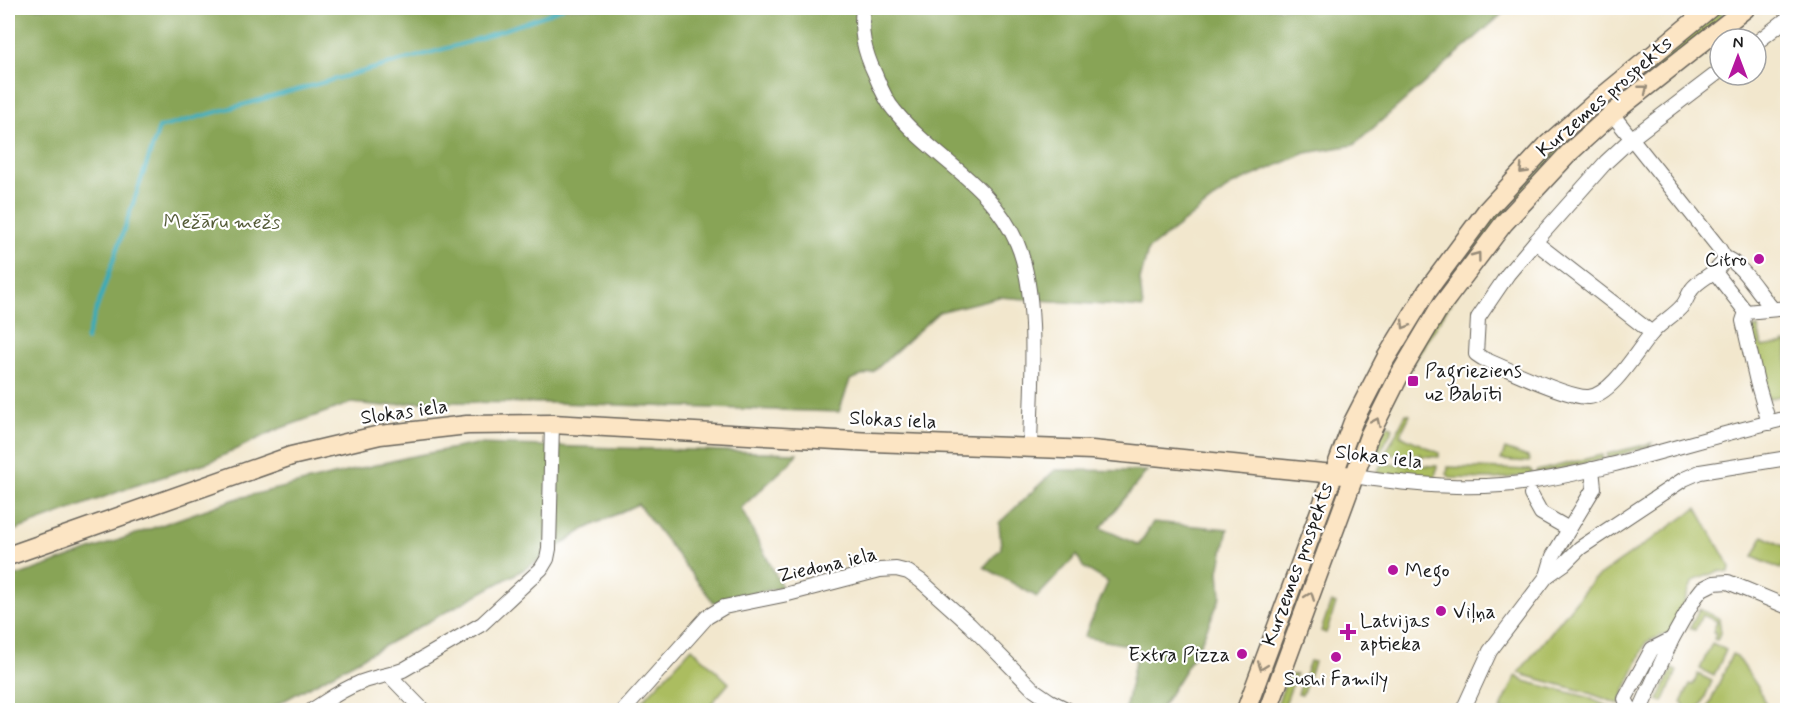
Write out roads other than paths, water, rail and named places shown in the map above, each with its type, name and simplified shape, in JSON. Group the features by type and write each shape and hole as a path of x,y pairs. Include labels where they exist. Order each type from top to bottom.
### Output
{"main road":[{"name":"Kurzemes prospekts","path":"1246,711 1353,422 1386,358 1427,291 1487,210 1526,166 1570,124 1710,8"},
{"name":"Kurzemes prospekts","path":"1268,711 1369,436 1400,374 1460,279 1524,199 1570,152 1612,114 1746,8"},
{"name":"Slokas iela","path":"8,556 291,456 380,435 467,425 552,424 872,442 1092,450 1354,476"}],"street":[{"path":"863,8 861,28 867,58 893,109 921,139 971,181 995,205 1017,243 1025,271 1031,318 1030,447"},
{"path":"1768,34 1788,18"},
{"path":"1708,80 1632,138 1606,162 1535,242 1508,274 1478,318 1476,354 1569,393 1584,397 1603,392 1652,333 1684,304 1696,285 1714,271 1725,258"},
{"path":"1612,114 1725,258 1735,262 1761,298 1773,309"},
{"path":"1535,242 1652,333"},
{"path":"1714,271 1746,312"},
{"path":"1746,312 1788,308"},
{"path":"1746,312 1743,321 1744,330 1769,423"},
{"name":"Slokas iela","path":"1354,476 1440,485 1488,486 1534,481 1592,469 1788,418"},
{"path":"312,711 357,684 376,677 390,676 403,670 482,624 541,569 547,560 549,549 552,424"},
{"path":"1463,711 1490,651 1547,576 1580,549 1684,478 1700,472 1788,458"},
{"path":"1547,576 1550,561 1594,488 1592,469"},
{"path":"1531,495 1540,513 1569,529"},
{"name":"Ziedoņa iela","path":"624,711 707,617 716,611 724,607 789,594 880,570 896,569 908,572 921,581 970,625 1034,690 1050,702 1068,711"},
{"path":"1640,711 1672,639 1698,594 1721,581 1734,584 1788,608"},
{"path":"1631,711 1625,699 1652,649 1672,639"},
{"path":"390,676 423,711"}],"waterway":[{"path":"86,340 159,128 469,42 562,8"}],"place":[{"name":"Citro","path":"1759,259"},
{"name":"Pagrieziens uz Babīti","path":"1413,381"},
{"name":"Mego","path":"1393,570"},
{"name":"Viļņa","path":"1441,611"},
{"name":"Latvijas aptieka","path":"1348,632"},
{"name":"Extra Pizza","path":"1242,654"},
{"name":"Sushi Family","path":"1336,657"}],"park label":[{"name":"Mežāru mežs","path":"222,221"}]}
